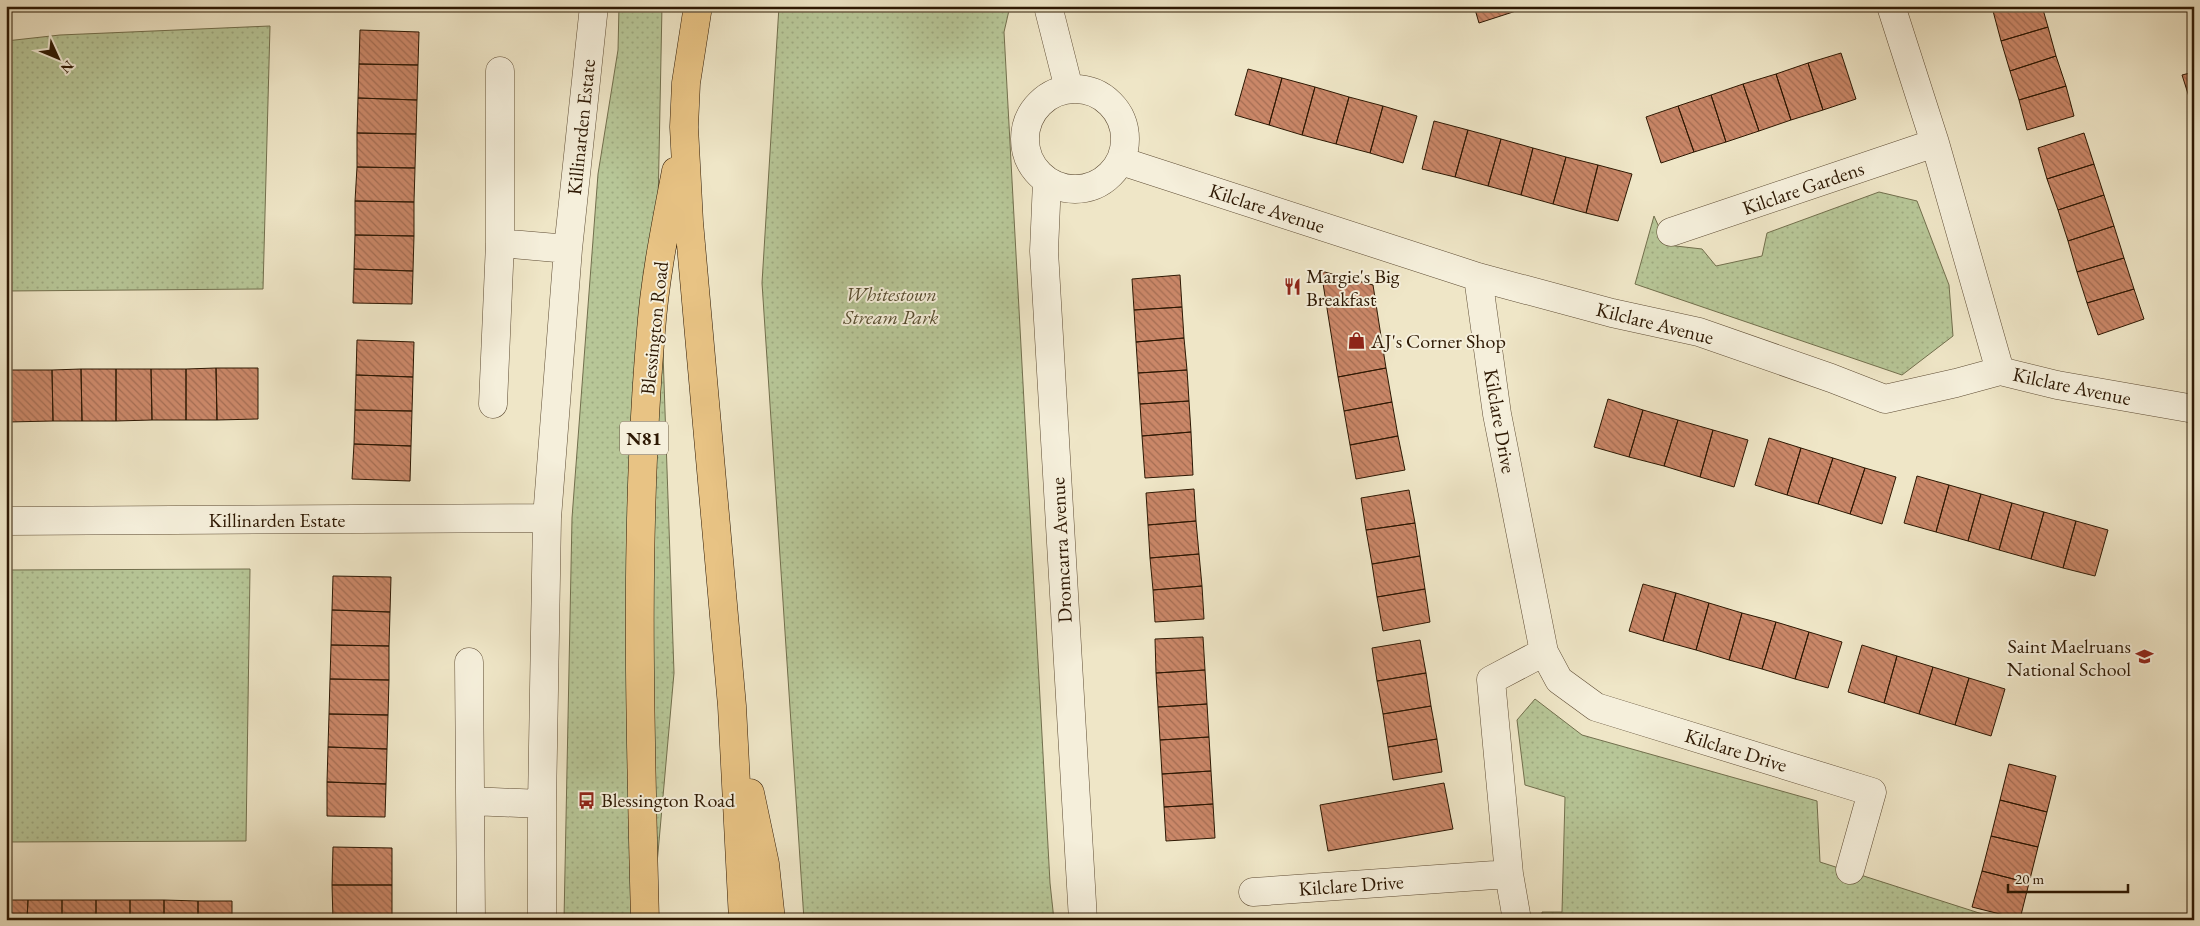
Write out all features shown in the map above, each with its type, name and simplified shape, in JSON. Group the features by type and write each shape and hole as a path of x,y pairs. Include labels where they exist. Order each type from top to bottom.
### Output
{"main road":[{"name":"Blessington Road","path":"698,6 686,83 684,127 689,222 732,706 744,920"},
{"name":"Blessington Road","path":"645,920 639,596 644,445 651,330 663,241 684,127"},
{"path":"732,706 765,864 771,920"}],"street":[{"name":"Killinarden Estate","path":"542,920 547,518 568,249 594,6"},
{"path":"1048,6 1069,89"},
{"path":"1891,6 1935,143 2000,371"},
{"path":"493,404 500,243 500,71"},
{"path":"1069,89 1084,89 1099,94 1111,104 1120,116 1125,131 1125,146 1121,161 1111,175 1097,185 1080,189 1063,188 1048,181 1035,169 1027,153 1025,136 1029,119 1039,105 1052,94 1069,89"},
{"name":"Kilclare Gardens","path":"1671,232 1935,143"},
{"name":"Kilclare Avenue","path":"1121,161 1478,277 1612,313 1699,332 1885,399 2000,371 2057,385 2194,409"},
{"name":"Dromcarra Avenue","path":"1048,181 1044,251 1083,920"},
{"path":"500,243 568,249"},
{"name":"Kilclare Drive","path":"1478,277 1497,414 1544,652 1559,680 1596,707 1872,792 1850,870"},
{"name":"Killinarden Estate","path":"6,521 547,518"},
{"path":"1517,920 1509,874 1491,680 1544,652"},
{"path":"469,662 471,920"},
{"path":"471,801 542,804"},
{"name":"Kilclare Drive","path":"1253,892 1509,874"}],"green space":[{"path":"619,6 662,6 658,207 674,673 652,920 564,920 572,518 598,174 618,50"},
{"name":"Whitestown Stream Park","path":"779,6 1010,6 1004,32 1050,883 1054,920 804,920 762,283"},
{"path":"270,26 263,289 6,291 6,41 60,35"},
{"path":"1879,192 1917,201 1949,285 1953,336 1902,375 1635,284 1654,216 1667,245 1702,249 1716,266 1762,256 1767,233"},
{"path":"250,569 246,841 6,842 6,570"},
{"path":"1535,699 1582,735 1817,801 1820,862 2001,920 1542,920 1542,912 1562,912 1565,797 1525,785 1517,720"}],"building":[{"path":"1474,6 1514,6 1516,11 1479,23"},
{"path":"1514,6 1529,6 1516,11"},
{"path":"2010,6 2042,6 2048,27 2001,41 1993,11"},
{"path":"2048,27 2056,56 2010,71 2001,41"},
{"path":"360,30 419,32 418,65 359,64"},
{"path":"1841,53 1856,99 1823,110 1808,63"},
{"path":"2056,56 2066,86 2019,100 2010,71"},
{"path":"1808,63 1823,110 1791,120 1776,74"},
{"path":"359,64 418,65 417,100 358,98"},
{"path":"1248,69 1282,78 1269,125 1235,115"},
{"path":"2194,72 2194,103 2191,103 2182,75"},
{"path":"1776,74 1791,120 1759,131 1743,84"},
{"path":"1282,78 1315,87 1302,135 1269,125"},
{"path":"1743,84 1759,131 1726,142 1711,95"},
{"path":"2066,86 2074,116 2027,130 2019,100"},
{"path":"1315,87 1349,97 1336,144 1302,135"},
{"path":"1711,95 1726,142 1694,152 1678,106"},
{"path":"1349,97 1383,106 1370,153 1336,144"},
{"path":"358,98 417,100 416,134 357,133"},
{"path":"1383,106 1417,116 1403,163 1370,153"},
{"path":"1678,106 1694,152 1661,163 1646,117"},
{"path":"1434,121 1468,130 1455,177 1422,169"},
{"path":"1468,130 1501,139 1488,186 1455,177"},
{"path":"357,133 416,134 415,168 357,167"},
{"path":"2084,133 2094,164 2047,179 2038,148"},
{"path":"1501,139 1533,148 1521,195 1488,186"},
{"path":"1533,148 1566,157 1553,204 1521,195"},
{"path":"1566,157 1598,165 1586,213 1553,204"},
{"path":"2094,164 2104,195 2058,210 2047,179"},
{"path":"1598,165 1632,174 1618,221 1586,213"},
{"path":"357,167 415,168 414,202 355,201"},
{"path":"2104,195 2114,226 2068,241 2058,210"},
{"path":"355,201 414,202 414,236 355,235"},
{"path":"2114,226 2124,258 2077,272 2068,241"},
{"path":"355,235 414,236 413,271 354,269"},
{"path":"2124,258 2134,289 2087,303 2077,272"},
{"path":"354,269 413,271 412,304 353,303"},
{"name":"AJ's Corner Shop","path":"1321,271 1373,285 1386,368 1338,377"},
{"path":"1180,275 1182,307 1134,310 1132,279"},
{"path":"2134,289 2144,319 2098,335 2087,303"},
{"path":"1182,307 1184,338 1136,342 1134,310"},
{"path":"1184,338 1187,370 1138,373 1136,342"},
{"path":"357,340 414,342 413,377 356,375"},
{"path":"216,368 217,420 186,420 186,369"},
{"path":"216,368 258,368 258,419 217,420"},
{"path":"1386,368 1392,402 1344,411 1338,377"},
{"path":"81,369 116,369 116,421 82,421"},
{"path":"81,369 82,421 53,421 52,370"},
{"path":"116,369 151,369 152,420 116,421"},
{"path":"151,369 186,369 186,420 152,420"},
{"path":"8,370 52,370 53,421 8,422"},
{"path":"1187,370 1189,401 1140,404 1138,373"},
{"path":"356,375 413,377 412,411 355,410"},
{"path":"1608,399 1643,410 1629,457 1594,447"},
{"path":"1189,401 1191,432 1142,436 1140,404"},
{"path":"1392,402 1398,436 1350,445 1344,411"},
{"path":"355,410 412,411 411,446 354,444"},
{"path":"1643,410 1678,420 1664,466 1629,457"},
{"path":"1678,420 1713,430 1700,477 1664,466"},
{"path":"1713,430 1748,440 1734,487 1700,477"},
{"path":"1191,432 1193,475 1145,478 1142,436"},
{"path":"1398,436 1405,470 1356,479 1350,445"},
{"path":"1769,438 1801,448 1787,495 1755,485"},
{"path":"354,444 411,446 410,481 352,479"},
{"path":"1801,448 1833,458 1818,504 1787,495"},
{"path":"1833,458 1865,468 1850,514 1818,504"},
{"path":"1865,468 1896,477 1882,524 1850,514"},
{"path":"1917,476 1949,485 1936,532 1904,523"},
{"path":"1949,485 1981,494 1968,541 1936,532"},
{"path":"1194,489 1196,521 1148,525 1146,493"},
{"path":"1409,490 1415,523 1366,530 1361,498"},
{"path":"1981,494 2012,503 1999,550 1968,541"},
{"path":"2012,503 2044,512 2031,559 1999,550"},
{"path":"2044,512 2076,521 2063,568 2031,559"},
{"path":"1196,521 1199,554 1150,558 1148,525"},
{"path":"2076,521 2108,530 2095,576 2063,568"},
{"path":"1415,523 1420,556 1372,564 1366,530"},
{"path":"1199,554 1202,586 1153,590 1150,558"},
{"path":"1420,556 1425,589 1377,597 1372,564"},
{"path":"333,576 391,577 390,612 332,610"},
{"path":"1643,584 1676,593 1663,641 1629,631"},
{"path":"1202,586 1204,619 1155,622 1153,590"},
{"path":"1425,589 1430,622 1383,631 1377,597"},
{"path":"1676,593 1709,603 1696,650 1663,641"},
{"path":"1709,603 1742,613 1729,660 1696,650"},
{"path":"332,610 390,612 389,646 331,645"},
{"path":"1742,613 1776,622 1762,669 1729,660"},
{"path":"1776,622 1809,632 1795,679 1762,669"},
{"path":"1809,632 1842,642 1828,688 1795,679"},
{"path":"1203,637 1205,670 1156,673 1155,639"},
{"path":"1420,640 1426,673 1377,681 1372,648"},
{"path":"331,645 389,646 389,680 330,679"},
{"path":"1862,645 1897,656 1884,703 1848,692"},
{"path":"1897,656 1933,667 1919,714 1884,703"},
{"path":"1933,667 1969,678 1955,725 1919,714"},
{"path":"1205,670 1207,704 1158,707 1156,673"},
{"path":"1426,673 1431,706 1383,714 1377,681"},
{"path":"1969,678 2005,689 1991,736 1955,725"},
{"path":"330,679 389,680 388,715 329,714"},
{"path":"1207,704 1209,737 1160,740 1158,707"},
{"path":"1431,706 1437,739 1388,747 1383,714"},
{"path":"329,714 388,715 387,749 328,747"},
{"path":"1209,737 1211,771 1162,774 1160,740"},
{"path":"1437,739 1442,772 1393,780 1388,747"},
{"path":"328,747 387,749 386,784 327,782"},
{"path":"2009,764 2056,776 2047,812 2000,800"},
{"path":"1211,771 1213,804 1164,807 1162,774"},
{"path":"327,782 386,784 385,817 327,816"},
{"path":"1444,783 1453,829 1328,851 1320,805"},
{"path":"2000,800 2047,812 2038,847 1991,836"},
{"path":"1213,804 1215,838 1166,841 1164,807"},
{"path":"1991,836 2038,847 2029,883 1982,871"},
{"path":"333,847 392,848 392,885 332,885"},
{"path":"1982,871 2029,883 2020,919 1972,907"},
{"path":"332,885 392,885 392,920 333,920"},
{"path":"6,900 28,900 27,920 6,920"},
{"path":"28,900 62,900 62,920 27,920"},
{"path":"62,900 96,900 96,920 62,920"},
{"path":"96,900 130,900 130,920 96,920"},
{"path":"130,900 164,900 164,920 130,920"},
{"path":"164,900 198,901 198,920 164,920"},
{"path":"198,901 232,901 232,920 198,920"},
{"path":"1379,917 1380,920 1350,920"}],"place":[{"name":"Margie's Big Breakfast","path":"1292,287"},
{"name":"AJ's Corner Shop","path":"1357,341"},
{"name":"Saint Maelruans National School","path":"2145,657"},
{"name":"Blessington Road","path":"587,800"}]}
